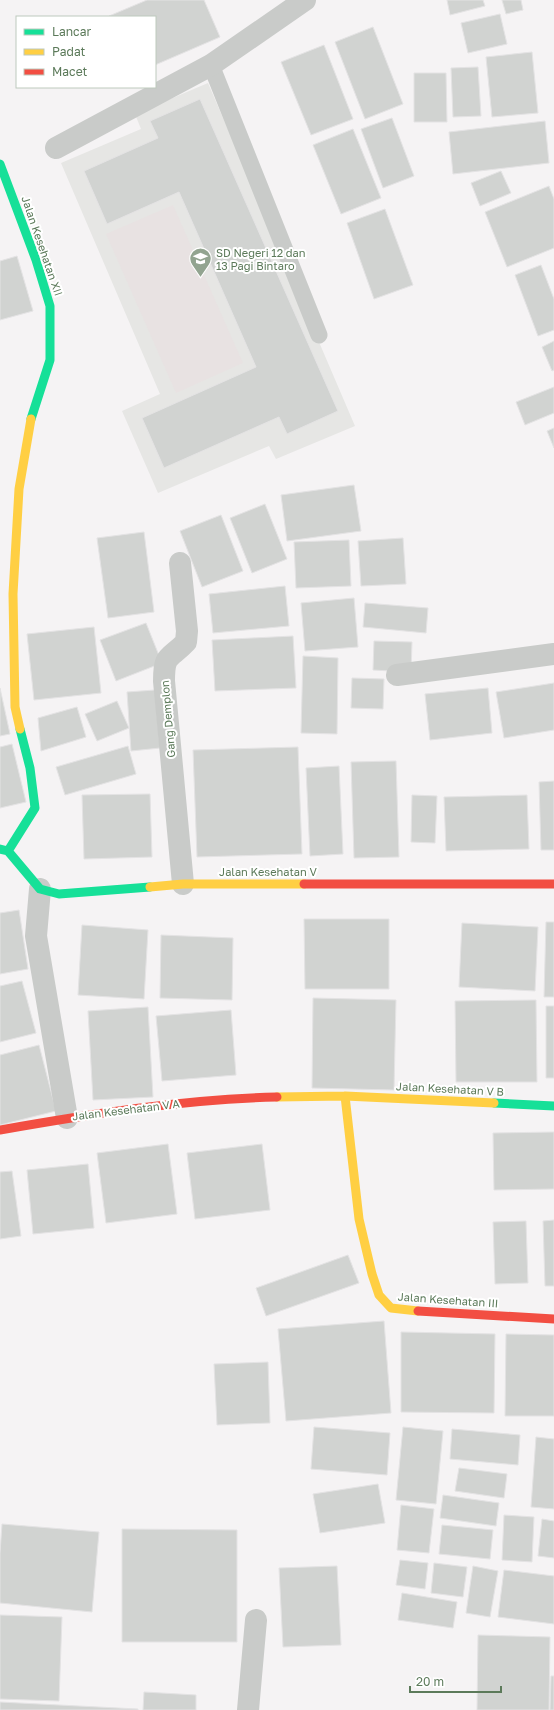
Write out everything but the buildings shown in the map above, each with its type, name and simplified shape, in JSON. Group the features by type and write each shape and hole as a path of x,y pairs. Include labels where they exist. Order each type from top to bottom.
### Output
{"street":[{"path":"56,148 211,65 305,0"},
{"name":"Jalan Kesehatan XII","path":"0,164 36,260 50,306 50,360 30,422 19,489 13,594 15,707 30,768 35,808 4,850"},
{"name":"Gang Demplon","path":"180,563 187,630 186,642 170,656 164,664 164,680 183,884"},
{"path":"397,675 554,654"},
{"path":"4,850 40,889"},
{"name":"Jalan Kesehatan V","path":"40,889 59,894 183,884 554,884"},
{"name":"Jalan Kesehatan V A","path":"40,889 36,936 67,1118 231,1098 345,1096"},
{"name":"Jalan Kesehatan V B","path":"345,1096 554,1106"},
{"name":"Jalan Kesehatan III","path":"345,1096 359,1219 372,1274 379,1295 390,1308 554,1319"},
{"path":"0,1130 67,1118"},
{"path":"248,1710 256,1620"}],"lane":[{"path":"211,65 320,335"}],"shaded area":[{"name":"SD Negeri 12 dan 13 Pagi Bintaro","path":"208,83 355,426 276,459 269,446 158,493 122,411 160,394 61,163 141,129 135,114"},
{"path":"173,205 243,363 176,393 106,234"}],"traffic: fast":[{"path":"0,164 36,260 50,306 50,360 31,419"},
{"path":"8,851 35,808 30,768 20,729"},
{"path":"0,849 8,851 40,889 59,894 150,887"},
{"path":"494,1103 554,1106"}],"traffic: slow":[{"path":"20,729 15,707 13,594 19,489 31,419"},
{"path":"150,887 183,884 304,884"},
{"path":"345,1096 359,1219 372,1274 379,1295 391,1308 418,1311"},
{"path":"277,1097 345,1096 494,1103"}],"traffic: jam":[{"path":"304,884 554,884"},
{"path":"0,1130 138,1108 242,1098 277,1097"},
{"path":"418,1311 554,1319"}],"place":[{"name":"SD Negeri 12 dan 13 Pagi Bintaro","path":"201,278"}]}
